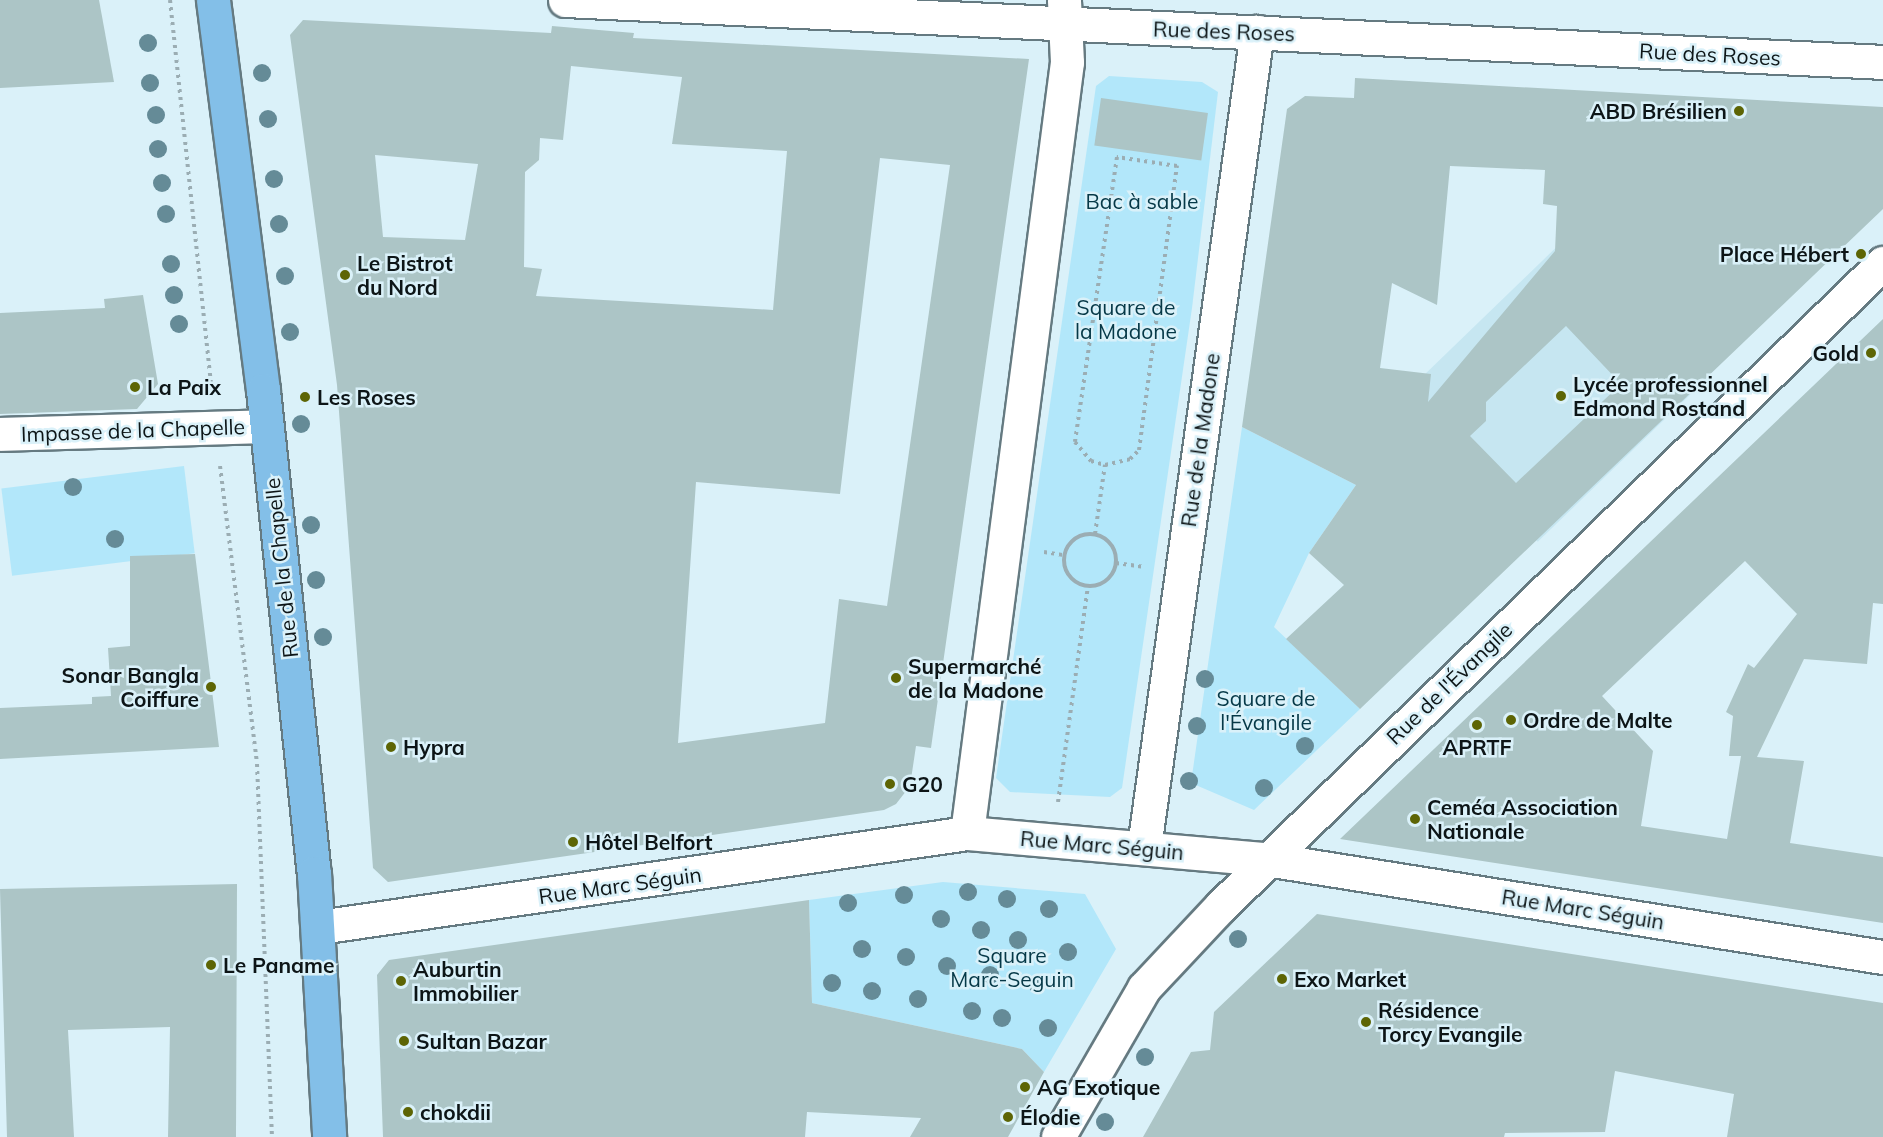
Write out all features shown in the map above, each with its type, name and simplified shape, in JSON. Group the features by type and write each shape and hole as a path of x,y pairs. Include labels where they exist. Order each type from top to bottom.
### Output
{"main road":[{"name":"Rue de la Chapelle","path":"213,0 266,426 319,927 329,1137"}],"street":[{"name":"Rue des Roses","path":"565,0 1065,12 1257,32 1883,62"},
{"path":"967,833 1067,62 1065,12"},
{"name":"Rue de la Madone","path":"1144,847 1257,32"},
{"name":"Rue de l'Évangile","path":"1058,1137 1144,988 1266,860 1883,263"},
{"name":"Impasse de la Chapelle","path":"0,434 266,426"},
{"name":"Rue Marc Séguin","path":"319,927 967,833 1144,847 1266,860 1883,957"}],"path":[{"path":"170,0 216,427 257,764 272,1137"},
{"path":"1117,157 1177,166 1139,450 1130,459 1105,465 1091,460 1075,442 1117,157"},
{"path":"1095,534 1105,465"},
{"path":"1095,534 1111,544 1116,563 1107,580 1088,586 1066,572 1064,555 1075,538 1095,534"},
{"path":"1057,809 1088,586"}],"shaded area":[{"name":"Lycée professionnel Edmond Rostand","path":"1570,234 1708,377 1538,542 1400,399"}],"green space":[{"name":"Square de la Madone","path":"1109,76 1202,82 1218,92 1192,308 1122,788 1110,797 1010,792 996,778 1096,86"},
{"name":"Square de l'Évangile","path":"1242,427 1356,485 1309,553 1274,627 1360,709 1254,810 1191,783"},
{"path":"184,466 195,553 12,576 1,488"},
{"name":"Square Marc-Seguin","path":"943,882 1085,894 1116,949 1044,1072 1022,1049 812,1003 809,900"}],"building":[{"path":"0,0 99,0 114,82 0,88"},
{"path":"303,20 551,33 552,26 634,33 633,38 1029,59 931,748 916,746 910,786 896,804 884,810 388,882 373,868 337,385 290,35","holes":["571,66 682,77 672,144 787,151 773,310 536,296 542,269 524,267 525,172 539,160 540,138 563,140","375,155 478,164 465,240 383,237","880,158 950,165 887,606 839,599 825,723 678,743 696,482 840,494"]},
{"path":"1355,78 1883,107 1883,209 1360,709 1286,639 1344,585 1309,553 1356,485 1242,427 1287,109 1305,96 1354,98","holes":["1450,166 1545,170 1543,204 1557,206 1555,251 1428,402 1431,374 1380,368 1392,283 1437,305","1566,326 1621,384 1516,483 1470,436 1486,421 1486,402"]},
{"path":"1101,98 1208,113 1201,161 1094,146"},
{"path":"143,295 158,384 137,409 0,414 0,313 105,308 104,299"},
{"path":"1883,319 1883,604 1873,603 1867,664 1804,659 1757,757 1804,761 1790,843 1883,857 1883,923 1340,839","holes":["1745,561 1797,614 1754,668 1748,664 1726,712 1733,716 1729,756 1741,756 1727,839 1641,826 1653,751 1602,696"]},
{"path":"195,554 219,747 0,759 0,708 92,704 92,697 111,696 108,648 130,646 130,556"},
{"path":"237,884 236,1137 168,1137 170,1027 68,1030 74,1137 7,1137 0,889"},
{"path":"809,900 812,1003 1022,1049 1044,1072 1008,1137 910,1137 921,1118 807,1112 805,1137 383,1137 377,975 389,960"},
{"path":"1317,914 1883,1003 1883,1137 1727,1137 1734,1094 1615,1071 1605,1132 1505,1133 1504,1137 1143,1137 1191,1052 1210,1050 1214,1012"}],"place":[{"name":"ABD Brésilien","path":"1739,111"},
{"name":"Place Hébert","path":"1861,254"},
{"name":"Le Bistrot du Nord","path":"345,275"},
{"name":"Gold","path":"1871,353"},
{"name":"La Paix","path":"135,387"},
{"name":"Lycée professionnel Edmond Rostand","path":"1561,396"},
{"name":"Les Roses","path":"305,397"},
{"name":"Supermarché de la Madone","path":"896,678"},
{"name":"Sonar Bangla Coiffure","path":"211,687"},
{"name":"Ordre de Malte","path":"1511,720"},
{"name":"APRTF","path":"1477,725"},
{"name":"Hypra","path":"391,747"},
{"name":"G20","path":"890,784"},
{"name":"Ceméa Association Nationale","path":"1415,819"},
{"name":"Hôtel Belfort","path":"573,842"},
{"name":"Le Paname","path":"211,965"},
{"name":"Exo Market","path":"1282,979"},
{"name":"Auburtin Immobilier","path":"401,981"},
{"name":"Résidence Torcy Evangile","path":"1366,1022"},
{"name":"Sultan Bazar","path":"404,1041"},
{"name":"AG Exotique","path":"1025,1087"},
{"name":"chokdii","path":"408,1112"},
{"name":"Élodie","path":"1008,1117"}],"park label":[{"name":"Bac à sable","path":"1142,201"}]}
